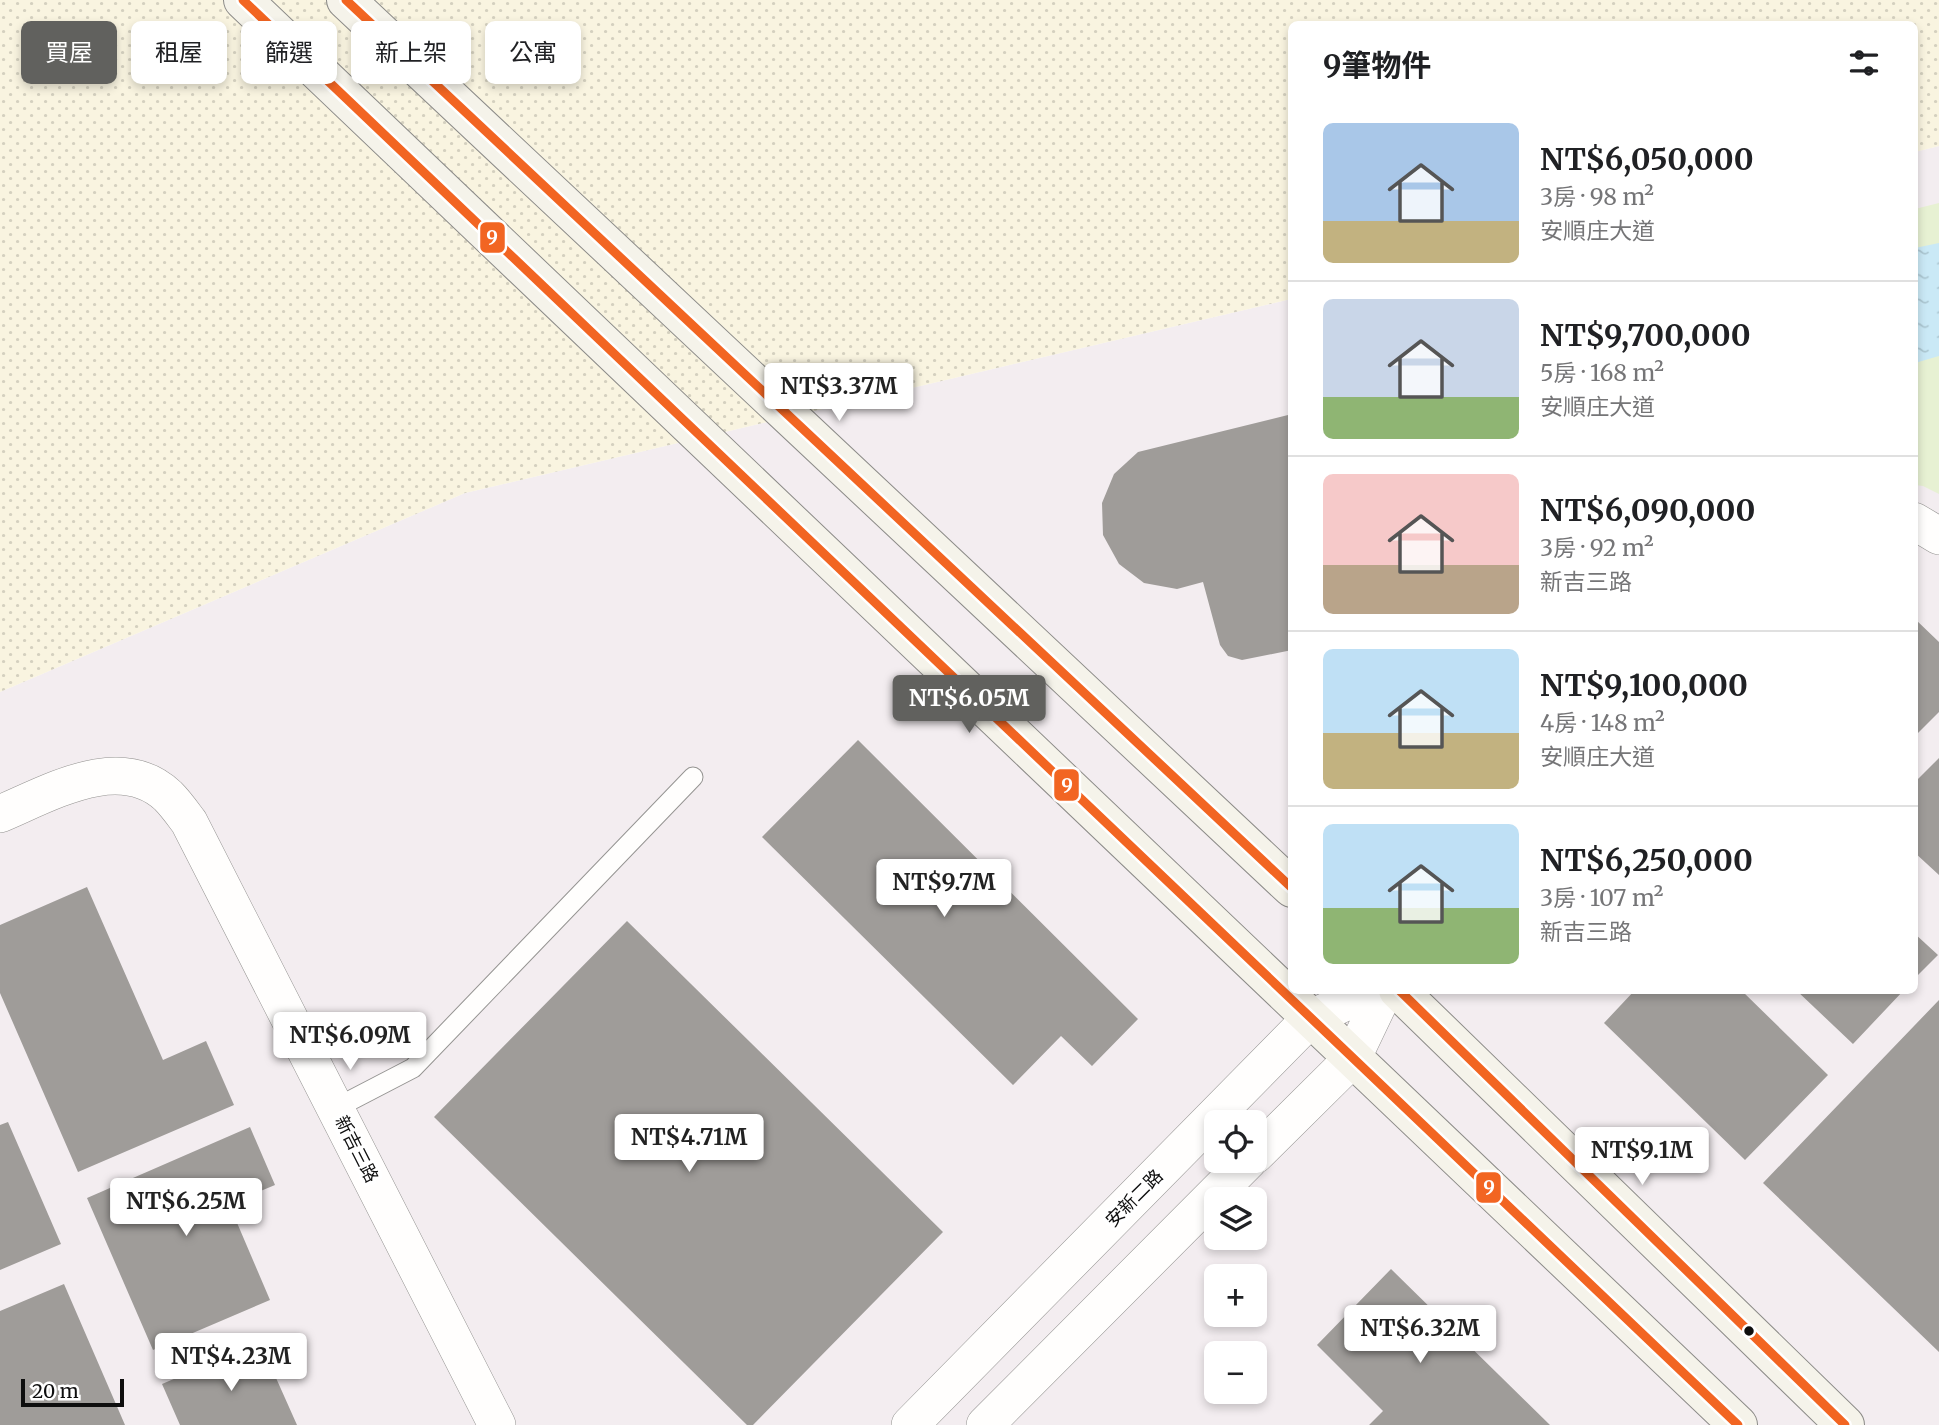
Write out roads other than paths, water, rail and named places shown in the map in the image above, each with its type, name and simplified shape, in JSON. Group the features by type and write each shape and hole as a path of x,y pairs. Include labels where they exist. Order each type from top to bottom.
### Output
{"street":[{"path":"243,0 1738,1425"},
{"path":"346,0 1288,884"},
{"path":"1918,523 1939,536"},
{"name":"新吉三路","path":"0,814 72,783 106,775 138,778 167,795 189,822 497,1425"},
{"name":"安新二路","path":"910,1425 1310,1019 1363,994"},
{"path":"1267,1143 1352,1059 1383,994"},
{"path":"1402,994 1845,1425"},
{"path":"985,1425 1237,1173"}],"lane":[{"path":"336,1108 413,1068 693,777"}],"water":[{"path":"1939,243 1939,356 1918,362 1918,247"}]}
